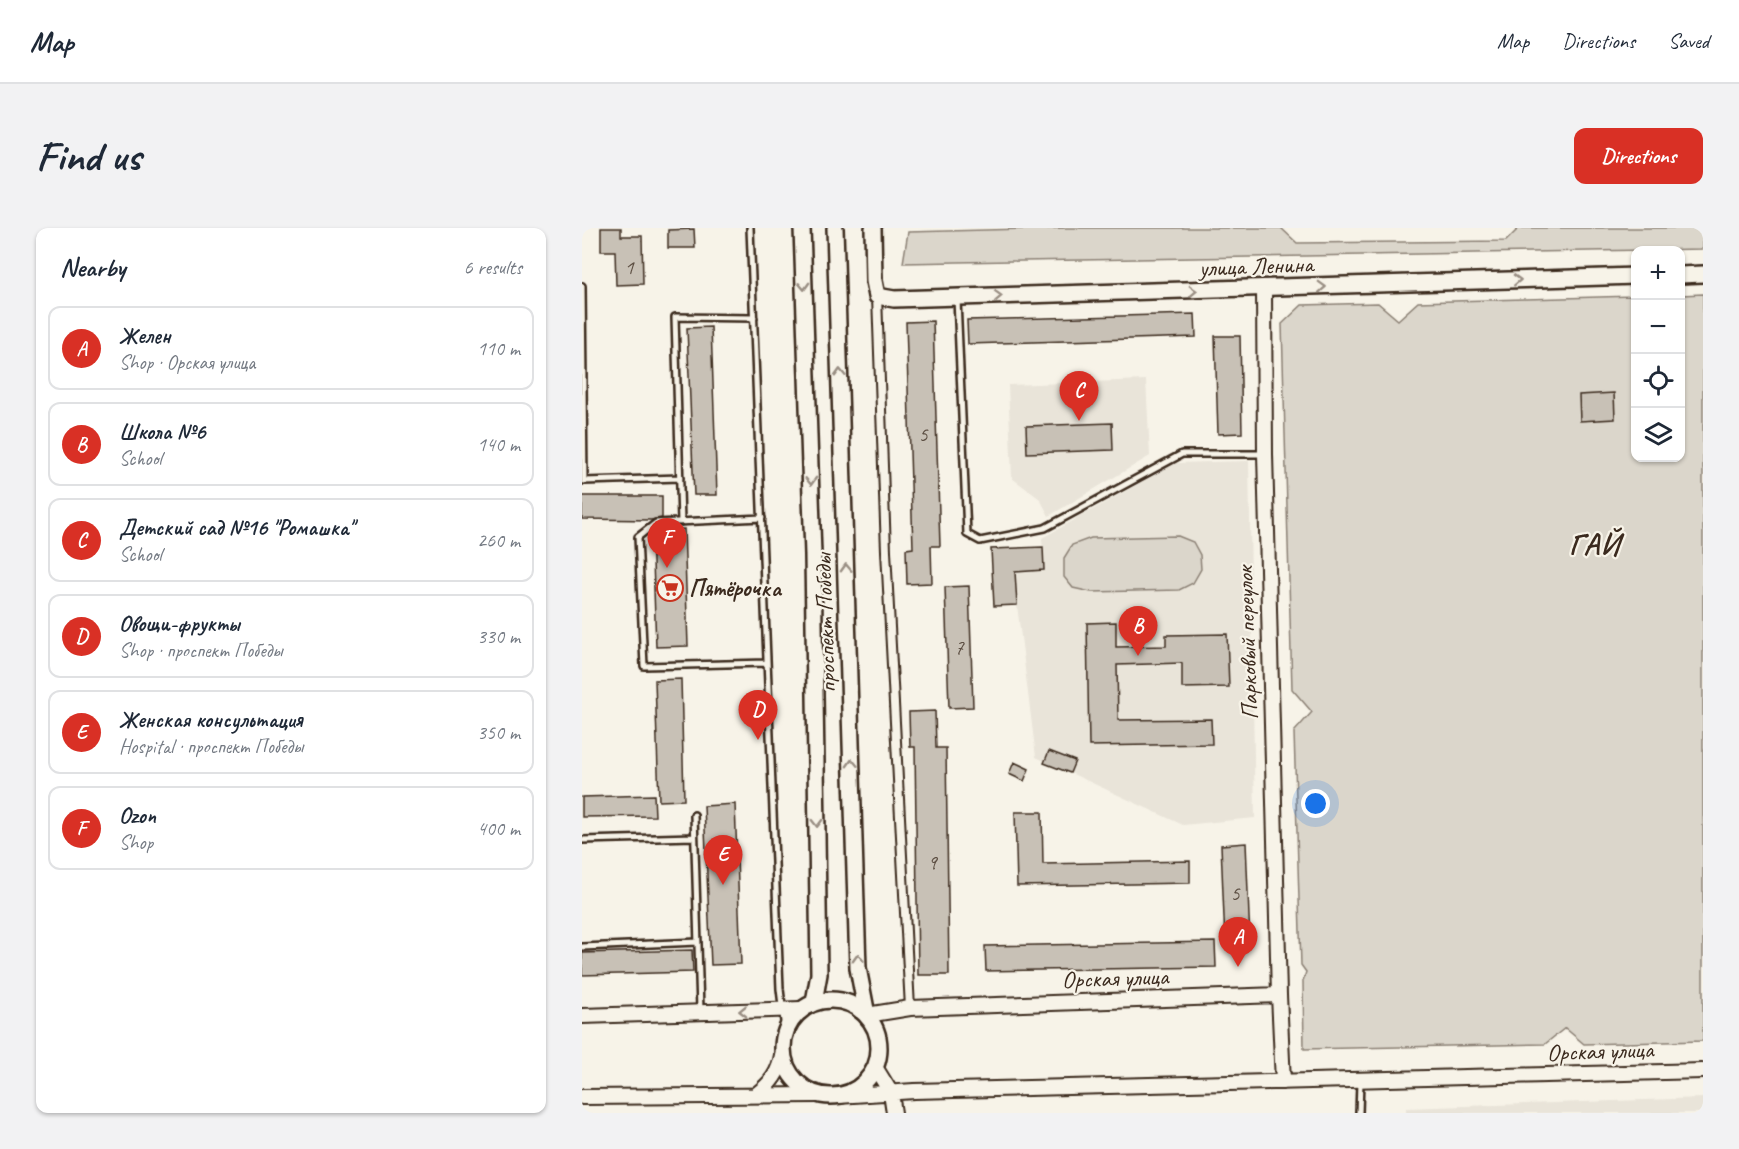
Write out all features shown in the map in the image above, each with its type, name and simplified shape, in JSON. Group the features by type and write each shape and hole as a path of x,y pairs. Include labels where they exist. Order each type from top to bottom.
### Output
{"main road":[{"name":"проспект Победы","path":"802,228 813,555 819,974 808,1005"},
{"name":"проспект Победы","path":"835,228 858,968 867,1015"},
{"path":"873,228 874,281 877,296"},
{"path":"1685,275 1703,274"},
{"name":"улица Ленина","path":"877,296 894,299 1631,276"},
{"path":"825,999 836,999 858,1008 867,1015 879,1040 879,1053 876,1067 864,1083 838,1096 809,1092 794,1080 782,1055 785,1030 792,1018 808,1005 825,999"}],"street":[{"name":"Парковый переулок","path":"1264,289 1265,454 1279,995"},
{"path":"877,296 886,551 910,1008"},
{"path":"1279,995 1283,1082"},
{"name":"Орская улица","path":"867,1015 910,1008 1279,995"},
{"path":"582,1016 782,1010 808,1005"},
{"path":"757,1094 774,1078 780,1068 782,1055"},
{"path":"876,1067 891,1093 894,1113"},
{"name":"Орская улица","path":"838,1096 1703,1071"},
{"path":"582,1097 818,1095"}],"lane":[{"path":"750,228 782,1010 785,1030"},
{"path":"582,286 583,481 680,478"},
{"path":"957,297 967,534 980,541 1045,528 1182,454 1265,454"},
{"path":"681,522 675,317 754,318"},
{"path":"762,518 656,523 638,537 644,666 767,663"},
{"path":"694,815 700,1012"},
{"path":"582,840 694,837"},
{"path":"582,947 698,942"},
{"path":"1359,1081 1359,1113"}],"shaded area":[{"path":"1067,228 1281,228 1297,243 1506,241 1519,228 1703,228 1703,249 1685,249 1685,246 1631,246 1631,250 903,263 908,232"},
{"path":"1703,294 1703,1041 1584,1044 1565,1028 1545,1044 1304,1049 1303,981 1306,972 1301,965 1294,732 1312,712 1292,689 1282,324 1302,305 1378,303 1398,320 1418,302 1631,296 1631,462 1685,462 1685,295"},
{"path":"1146,380 1150,456 1049,516 1040,499 1012,478 1008,385"},
{"path":"1249,461 1255,818 1183,825 1036,757 1015,572 1044,570 1042,538 1176,463"},
{"path":"1178,536 1193,542 1200,555 1201,569 1193,583 1179,590 1091,592 1073,588 1064,577 1064,558 1072,545 1091,538"},
{"path":"1703,1098 1703,1113 1406,1113 1406,1108"}],"building":[{"path":"601,228 621,228 621,236 642,236 643,284 616,285 615,251 601,251"},
{"path":"694,229 695,248 668,248 668,230"},
{"path":"1195,314 1196,337 968,344 967,320"},
{"path":"933,321 940,546 931,546 932,583 907,584 906,549 913,548 906,322"},
{"path":"711,327 717,495 694,495 687,328"},
{"path":"1215,336 1240,336 1242,433 1218,434"},
{"path":"1614,393 1615,419 1580,421 1579,395"},
{"path":"1112,423 1113,450 1027,453 1026,426"},
{"path":"582,496 662,496 662,518 651,520 582,519"},
{"name":"Пятёрочка","path":"658,528 662,530 684,529 688,646 656,647 652,532"},
{"path":"1043,547 1044,570 1015,572 1017,605 994,606 991,549"},
{"path":"969,586 973,707 949,708 945,587"},
{"path":"1116,622 1116,647 1166,646 1166,635 1227,634 1229,687 1182,688 1182,663 1117,665 1118,720 1211,719 1212,744 1089,746 1087,623"},
{"path":"681,679 684,800 659,801 655,680"},
{"path":"935,711 936,748 946,748 949,975 918,975 915,747 910,747 909,712"},
{"path":"1049,751 1075,761 1070,773 1044,763"},
{"path":"1014,762 1029,769 1024,781 1009,774"},
{"path":"654,795 655,816 582,817 582,797"},
{"path":"735,804 741,964 711,965 704,806"},
{"path":"1015,812 1042,812 1043,864 1190,861 1190,883 1017,886"},
{"path":"1246,843 1250,941 1225,942 1221,845"},
{"path":"1215,942 1216,967 986,971 985,946"},
{"path":"692,950 693,972 582,975 582,953"}],"place":[{"name":"Детский сад №16 \"Ромашка\"","path":"1079,421"},
{"name":"Ozon","path":"667,568"},
{"name":"Пятёрочка","path":"670,588"},
{"name":"Школа №6","path":"1138,656"},
{"name":"Овощи-фрукты","path":"758,740"},
{"name":"Женская консультация","path":"723,885"},
{"name":"Желен","path":"1238,967"}],"district":[{"name":"ГАЙ","path":"1595,544"}]}
